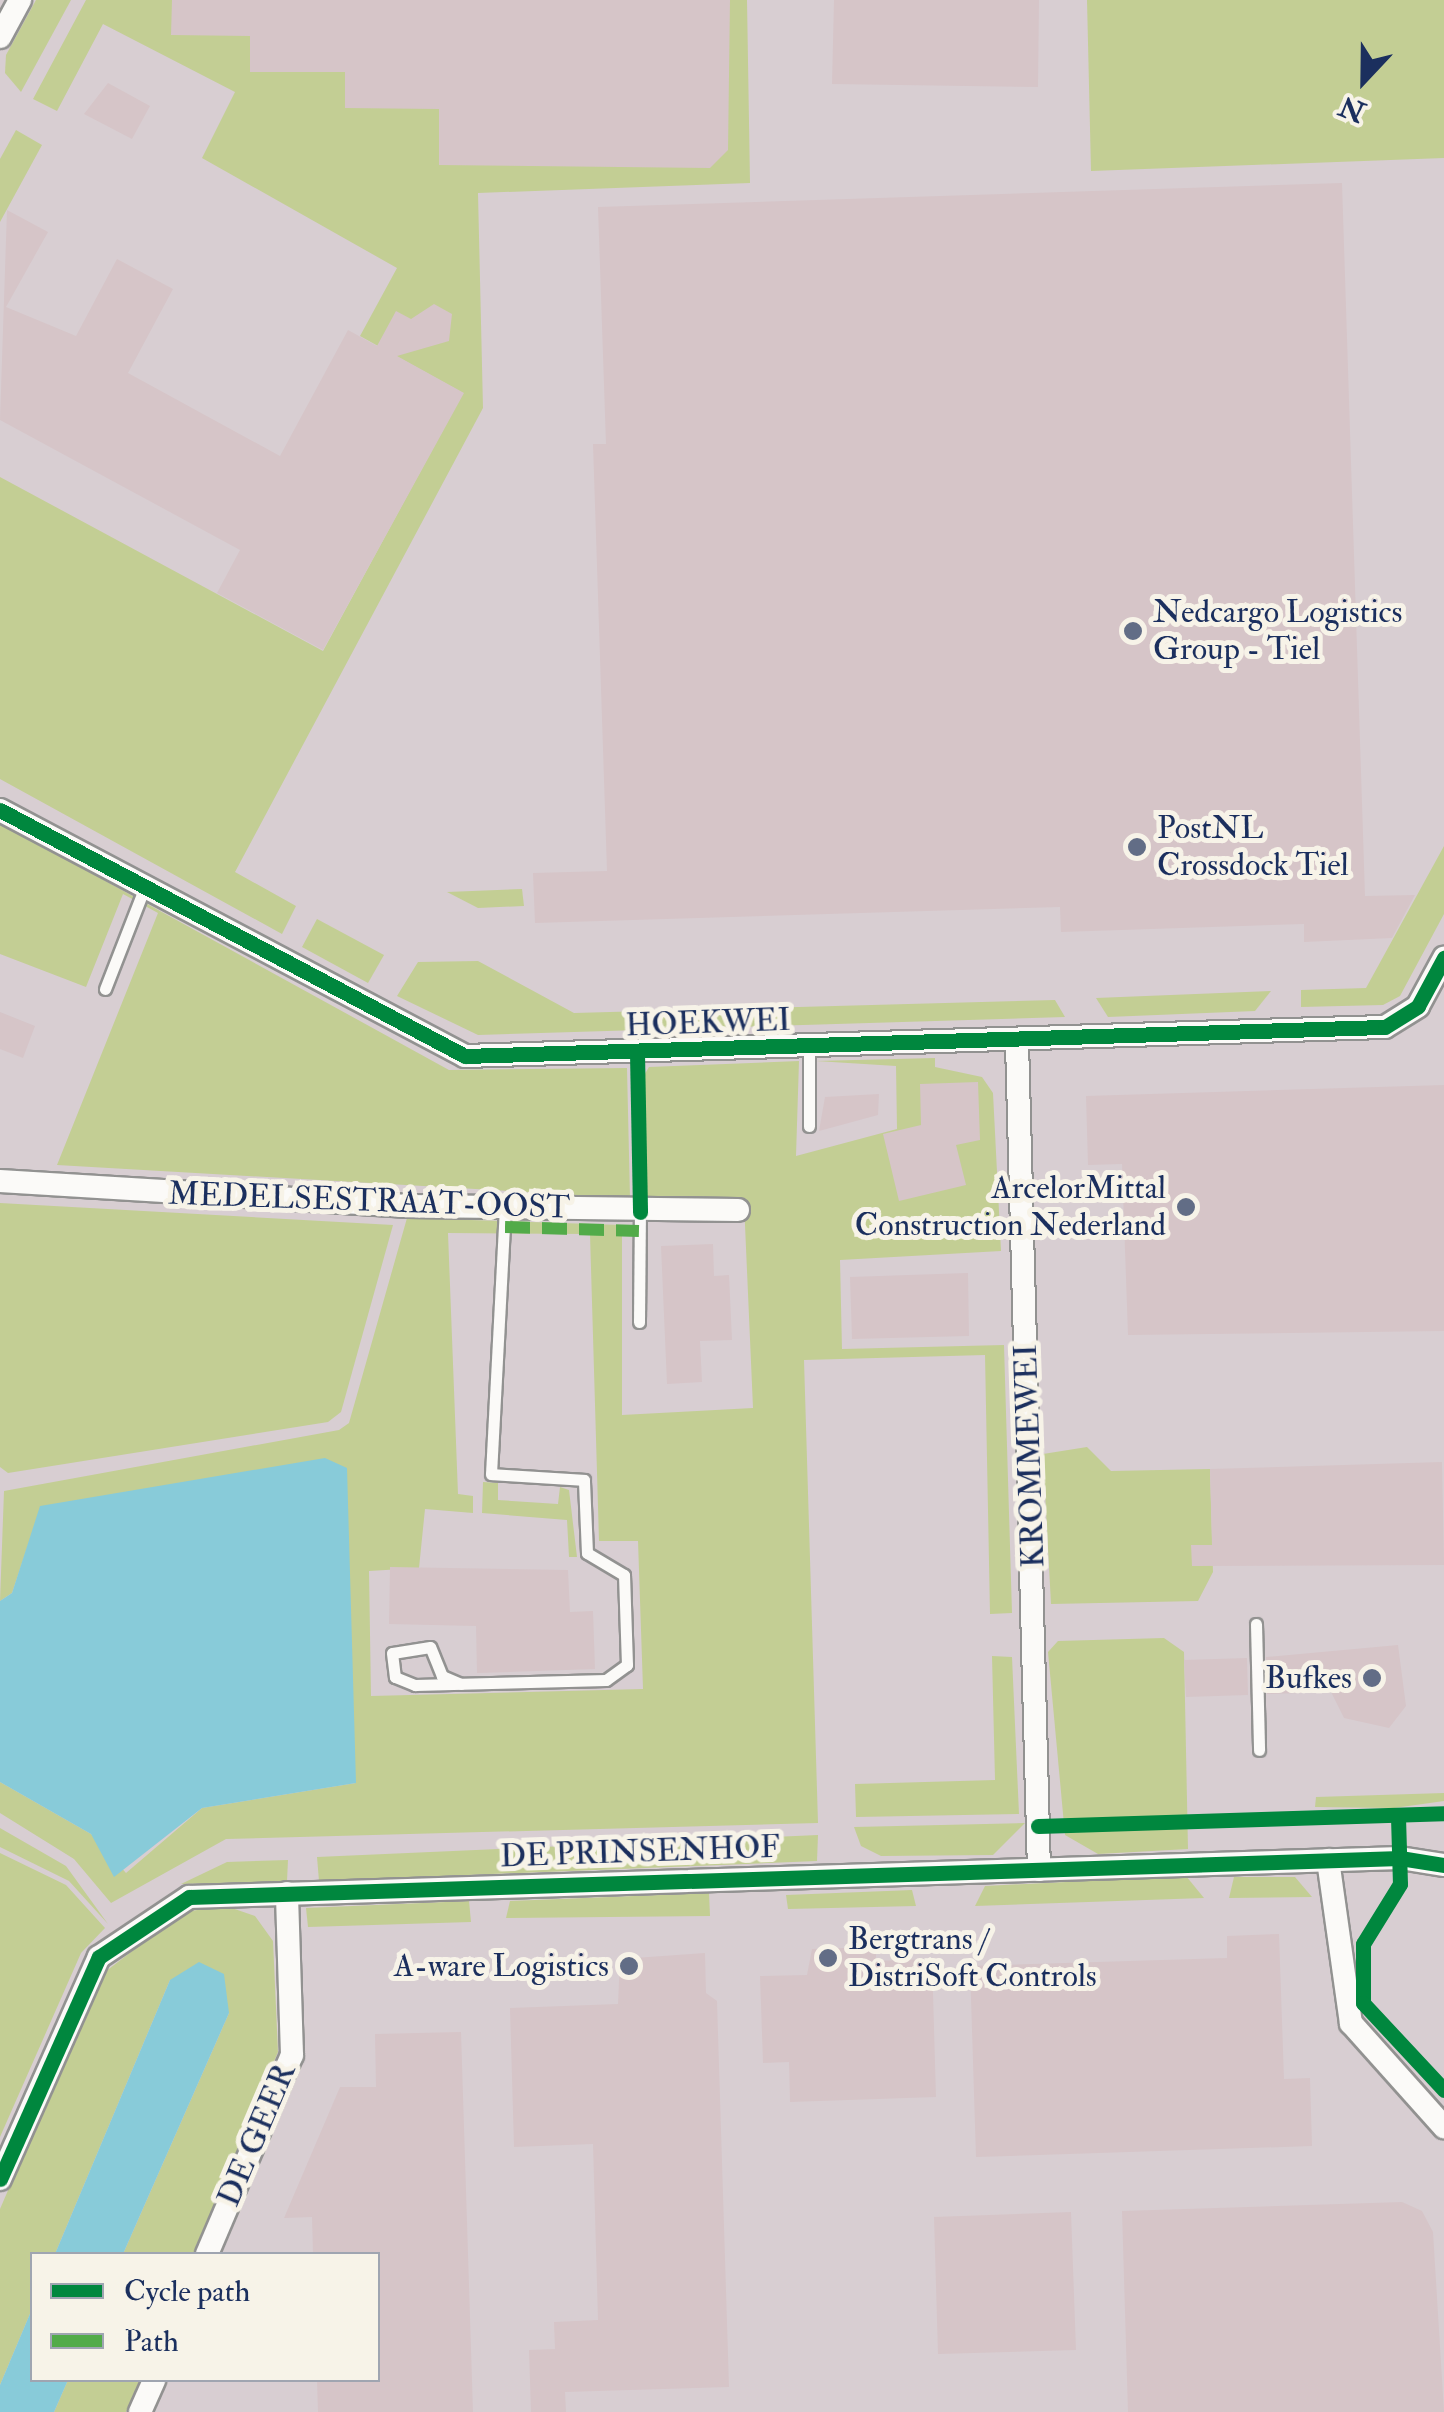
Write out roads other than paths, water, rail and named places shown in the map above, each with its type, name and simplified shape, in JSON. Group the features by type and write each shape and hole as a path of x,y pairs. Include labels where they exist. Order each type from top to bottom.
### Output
{"street":[{"path":"0,37 20,0"},
{"name":"HOEKWEI","path":"0,810 465,1056 1017,1042 1385,1027 1418,1006 1444,958"},
{"name":"KROMMEWEI","path":"1017,1042 1039,1870"},
{"name":"MEDELSESTRAAT-OOST","path":"0,1181 505,1209 738,1210"},
{"name":"DE PRINSENHOF","path":"1420,1858 1444,1848"},
{"name":"DE PRINSENHOF","path":"0,2179 107,1948 189,1896 1328,1860 1420,1858 1444,1865"},
{"path":"1328,1860 1351,2023 1444,2127"},
{"name":"DE GEER","path":"208,2252 292,2055 287,1894"},
{"path":"140,2412 153,2382"}],"lane":[{"path":"105,989 144,889"},
{"path":"809,1047 809,1126"},
{"path":"462,1684 439,1672 430,1647 392,1653 406,1684 462,1684 606,1680 627,1665 624,1576 587,1553 584,1480 490,1474 505,1209"},
{"path":"640,1212 640,1322"},
{"path":"1256,1624 1259,1750"}],"water":[{"path":"325,1458 347,1468 356,1783 202,1808 114,1877 91,1834 0,1782 0,1601 12,1593 40,1506"},
{"path":"199,1962 224,1974 229,2013 124,2252 56,2252 170,1980"},
{"path":"30,2314 30,2382 67,2382 54,2412 0,2412 0,2385"}],"place":[{"name":"Nedcargo Logistics Group - Tiel","path":"1133,631"},
{"name":"PostNL Crossdock Tiel","path":"1137,847"},
{"name":"ArcelorMittal Construction Nederland","path":"1186,1207"},
{"name":"Bufkes","path":"1372,1678"},
{"name":"Bergtrans / DistriSoft Controls","path":"828,1958"},
{"name":"A-ware Logistics","path":"629,1966"}]}
